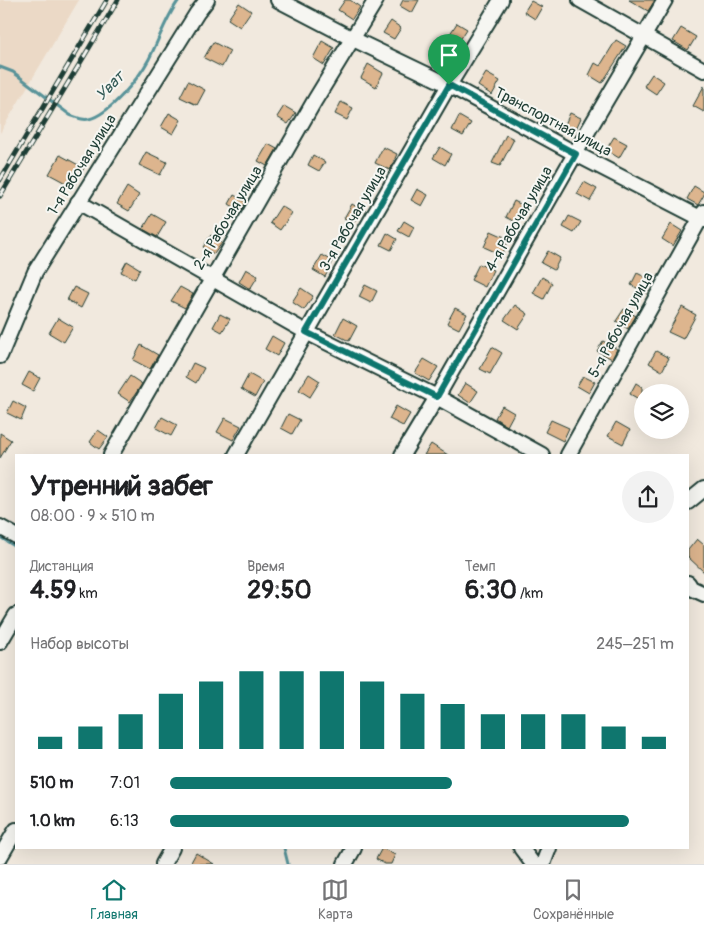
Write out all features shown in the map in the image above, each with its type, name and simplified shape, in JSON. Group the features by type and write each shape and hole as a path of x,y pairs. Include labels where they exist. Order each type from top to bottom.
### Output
{"street":[{"name":"1-я Рабочая улица","path":"0,356 35,272 197,13 207,0"},
{"name":"Транспортная улица","path":"278,0 353,39 449,85 576,154 703,217"},
{"name":"2-я Рабочая улица","path":"112,454 315,100 376,0"},
{"name":"3-я Рабочая улица","path":"237,454 500,0"},
{"path":"580,0 704,70"},
{"name":"4-я Рабочая улица","path":"403,454 665,0"},
{"path":"78,202 306,332 437,397 540,454"},
{"name":"5-я Рабочая улица","path":"569,454 703,217"},
{"path":"689,501 704,489"},
{"path":"0,527 15,535"},
{"path":"689,588 704,594"},
{"path":"0,642 15,617"},
{"path":"0,857 15,832"},
{"path":"163,864 171,849"},
{"path":"345,864 353,849"},
{"path":"522,849 533,864"},
{"path":"543,864 549,849"}],"shaded area":[{"path":"0,0 79,0 0,133"}],"building":[{"path":"345,0 350,0 360,7 352,19 338,10"},
{"path":"403,0 419,0 412,13 400,6"},
{"path":"629,0 655,0 648,11"},
{"path":"531,1 542,7 535,19 524,12"},
{"path":"239,3 251,11 240,27 228,19"},
{"path":"391,21 401,28 394,39 383,33"},
{"path":"457,23 467,29 458,43 448,37"},
{"path":"681,28 696,37 688,50 673,41"},
{"path":"616,40 626,46 602,83 589,75 595,63 600,66"},
{"path":"322,41 334,48 324,65 313,58"},
{"path":"213,42 230,51 222,67 204,58"},
{"path":"368,64 383,73 376,87 361,78"},
{"path":"486,73 500,81 492,95 478,86"},
{"path":"652,74 664,82 656,94 644,86"},
{"path":"188,81 205,90 197,105 180,97"},
{"path":"704,86 704,112 693,106"},
{"path":"341,102 353,108 347,120 335,114"},
{"path":"284,106 296,113 288,124 277,117"},
{"path":"169,113 181,120 173,134 161,127"},
{"path":"570,113 581,118 574,133 564,127"},
{"path":"459,116 471,123 463,136 452,130"},
{"path":"506,135 514,139 500,166 492,163"},
{"path":"614,137 627,144 619,158 606,150"},
{"path":"268,144 277,149 267,166 258,161"},
{"path":"383,147 397,154 390,170 375,163"},
{"path":"440,147 451,154 445,165 433,158"},
{"path":"146,152 167,162 160,175 139,165"},
{"path":"60,155 84,168 73,187 49,174"},
{"path":"313,155 325,162 319,171 308,165"},
{"path":"584,182 597,189 590,201 577,194"},
{"path":"694,186 704,192 698,205 687,199"},
{"path":"127,187 139,195 129,211 117,204"},
{"path":"417,189 428,195 422,206 411,200"},
{"path":"234,195 246,202 240,211 229,204"},
{"path":"514,201 526,207 518,223 506,217"},
{"path":"352,204 362,210 353,223 344,218"},
{"path":"281,206 292,213 280,230 270,223"},
{"path":"152,214 166,222 157,237 143,229"},
{"path":"569,216 581,222 574,233 563,227"},
{"path":"404,221 414,227 409,237 398,231"},
{"path":"671,224 682,231 673,246 662,239"},
{"path":"491,231 509,239 502,255 484,247"},
{"path":"387,233 397,239 391,250 381,245"},
{"path":"211,235 222,243 214,254 203,247"},
{"path":"548,251 560,258 554,270 541,263"},
{"path":"322,255 333,261 325,277 313,270"},
{"path":"127,261 140,269 135,279 121,272"},
{"path":"479,264 493,270 485,287 471,280"},
{"path":"246,269 258,276 250,289 239,282"},
{"path":"637,273 653,281 647,293 631,285"},
{"path":"542,277 552,283 544,299 533,293"},
{"path":"365,285 377,291 371,303 359,297"},
{"path":"74,287 88,294 81,308 67,300"},
{"path":"180,287 193,294 185,308 171,301"},
{"path":"301,288 313,296 304,310 292,302"},
{"path":"515,305 528,314 518,329 504,320"},
{"path":"682,307 696,315 683,339 668,332"},
{"path":"455,308 467,314 459,329 447,323"},
{"path":"624,309 636,316 628,329 616,321"},
{"path":"220,314 230,319 222,332 213,327"},
{"path":"58,318 73,327 64,342 49,333"},
{"path":"343,318 357,326 349,341 335,334"},
{"path":"272,336 284,343 277,356 265,349"},
{"path":"603,341 617,349 612,359 597,351"},
{"path":"141,345 158,355 150,369 133,360"},
{"path":"492,347 502,353 490,374 480,369"},
{"path":"656,351 669,358 662,371 649,363"},
{"path":"424,359 438,367 429,381 415,373"},
{"path":"193,363 204,368 196,383 186,377"},
{"path":"29,372 40,378 33,391 22,385"},
{"path":"249,374 263,382 255,397 241,389"},
{"path":"309,374 320,381 310,397 299,390"},
{"path":"130,376 142,384 130,402 118,394"},
{"path":"583,376 595,382 589,393 577,386"},
{"path":"465,383 478,391 470,403 458,395"},
{"path":"634,387 634,396 630,394"},
{"path":"13,401 26,408 21,420 7,413"},
{"path":"396,406 410,414 403,426 389,419"},
{"path":"502,406 514,413 507,426 495,418"},
{"path":"288,414 300,420 292,434 281,428"},
{"path":"162,417 177,425 171,436 156,428"},
{"path":"225,418 241,426 233,440 217,432"},
{"path":"551,420 569,428 563,441 545,432"},
{"path":"616,422 630,430 623,444 608,436"},
{"path":"98,430 108,437 99,449 90,442"},
{"path":"0,433 11,440 0,458"},
{"path":"431,444 446,454 425,454"},
{"path":"697,539 704,545 704,572 689,558 689,549"},
{"path":"381,849 395,855 391,864 385,864 376,859"},
{"path":"196,853 214,864 190,864"}],"waterway":[{"name":"Уват","path":"0,67 13,72 70,115 81,119 89,119 97,116 115,103 138,76 149,59 166,21 179,0"},
{"path":"0,537 15,546"},
{"path":"284,849 288,864"}],"railway":[{"path":"0,180 107,0"},
{"path":"0,196 118,0"}],"route":[{"path":"449,85 576,154 448,374 437,397 306,332 449,85"}]}
